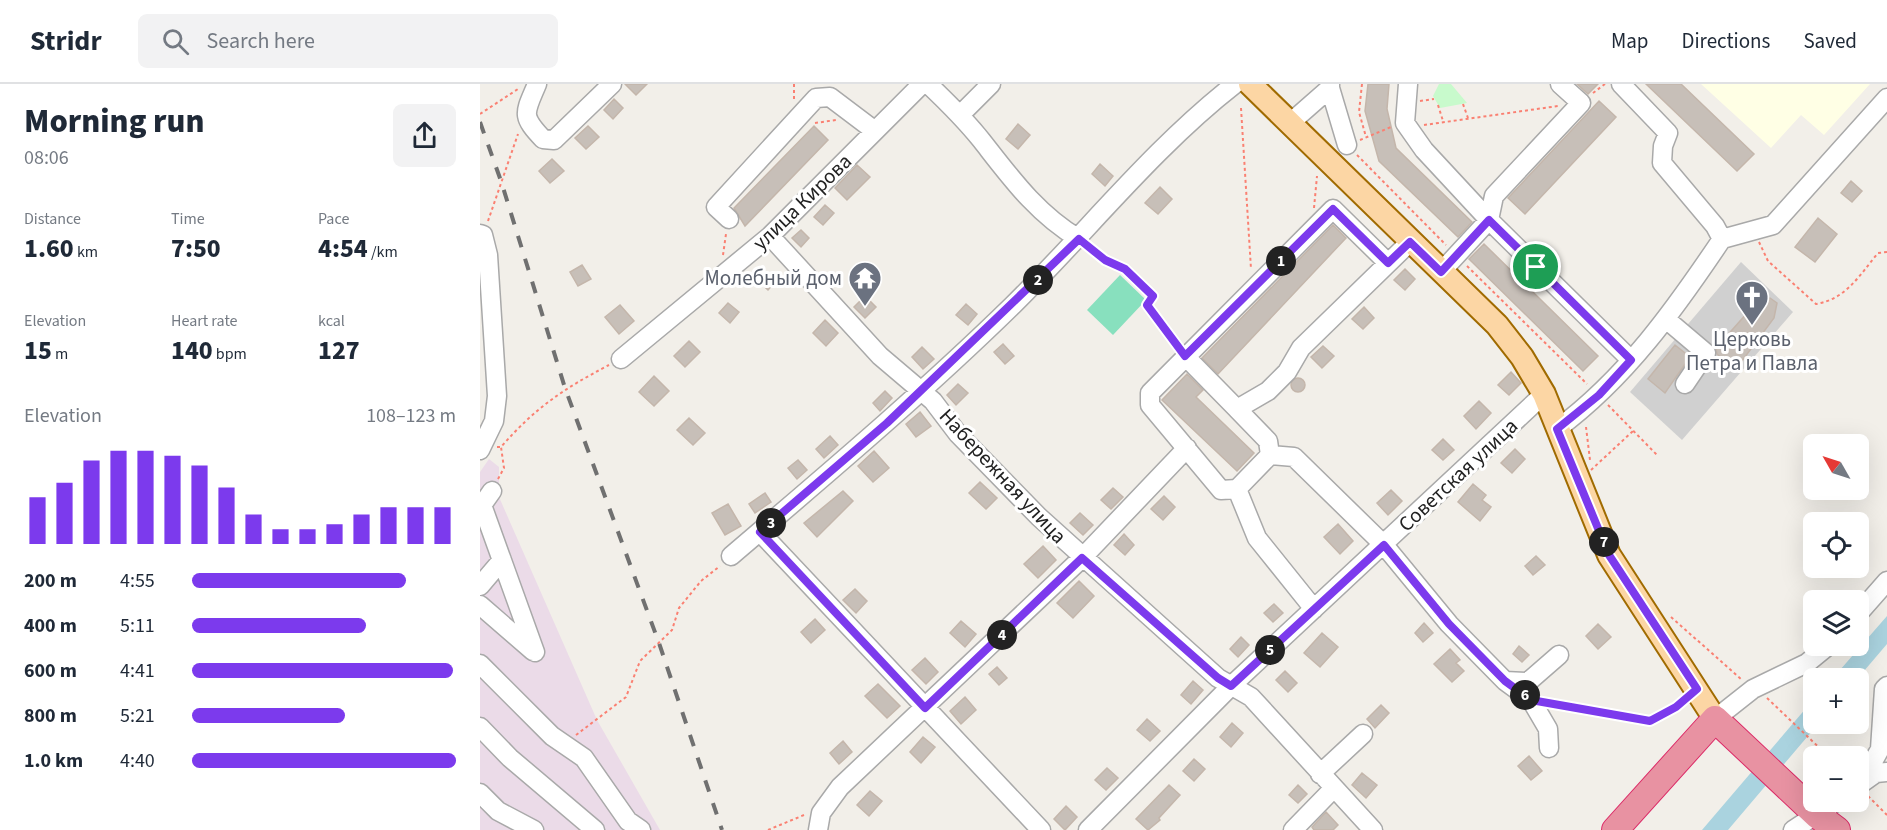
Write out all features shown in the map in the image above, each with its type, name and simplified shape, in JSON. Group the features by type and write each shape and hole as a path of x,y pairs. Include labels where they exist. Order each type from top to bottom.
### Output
{"highway":[{"path":"1615,830 1715,719 1793,793 1803,797"},
{"path":"1829,812 1838,830"}],"main road":[{"path":"1250,84 1497,325 1522,357 1544,394 1609,555 1715,719"}],"street":[{"path":"537,84 525,112 527,123 543,139 554,140 612,84"},
{"name":"улица Кирова","path":"621,359 770,236 922,84"},
{"path":"928,84 960,115 1020,191 1061,228 1079,239"},
{"path":"960,115 991,84"},
{"path":"731,556 921,391 1079,239 1155,158 1235,84"},
{"path":"1407,84 1402,126 1489,220 1631,360"},
{"path":"1441,272 1489,220 1494,196 1581,103 1560,84"},
{"path":"1621,84 1668,133 1663,146 1662,164 1715,226 1722,238"},
{"path":"1289,124 1330,86 1347,145"},
{"path":"729,219 716,207 816,98 830,97 875,131"},
{"path":"1557,429 1599,395 1667,320 1722,238 1773,225 1887,98"},
{"path":"1270,455 1237,489 1221,490 1150,405 1150,393 1333,209 1388,263"},
{"path":"481,235 488,255 497,396 494,422 481,448"},
{"name":"Набережная улица","path":"770,236 880,356 933,401 958,434 1082,558 1218,678 1251,697 1373,830"},
{"path":"1237,409 1268,391 1287,372 1301,348 1410,242"},
{"path":"1667,320 1706,353 1685,384"},
{"path":"1185,356 1268,441 1270,455"},
{"name":"Советская улица","path":"1088,830 1231,686 1544,394"},
{"path":"820,821 840,787 1082,558 1187,448"},
{"path":"1270,455 1294,457 1384,545 1449,624 1505,681 1531,700 1548,729 1549,748"},
{"path":"1237,489 1257,538 1314,609"},
{"path":"480,605 535,652 502,560 485,501"},
{"path":"760,532 1041,830"},
{"path":"480,586 502,560"},
{"path":"1869,601 1887,581"},
{"path":"1505,681 1528,682 1559,655"},
{"path":"1715,719 1753,689 1807,663 1815,656"},
{"path":"480,664 552,736 584,758 630,827"},
{"path":"1869,768 1880,749 1884,689 1887,686"},
{"path":"480,727 510,758 595,830"},
{"path":"1320,774 1363,734"},
{"path":"1869,780 1882,772 1887,749"},
{"path":"1293,830 1333,789"},
{"path":"480,793 498,811 534,830"},
{"path":"1793,830 1821,812"}],"path":[{"path":"480,114 525,84"},
{"path":"1362,84 1359,112 1366,137 1402,126 1581,103 1605,84"},
{"path":"1463,104 1468,118"},
{"path":"1438,105 1443,121"},
{"path":"1241,108 1252,290"},
{"path":"481,235 525,112"},
{"path":"1317,176 1313,207 1320,221"},
{"path":"719,280 729,219"},
{"path":"1753,230 1768,261 1816,304 1830,302 1846,292 1878,253 1887,252"},
{"path":"1079,239 1105,260 1125,269 1153,296 1147,305 1185,356"},
{"path":"481,448 501,447 524,421 565,388 621,359"},
{"path":"1599,395 1657,456"},
{"path":"1583,410 1591,470 1633,431"},
{"path":"485,501 504,468 501,447"},
{"path":"562,743 626,697 640,661 672,630 679,608 701,581 731,556"},
{"path":"1671,617 1753,689 1773,702 1818,746"},
{"path":"1531,700 1650,721 1676,707 1697,689"},
{"path":"1869,796 1887,815"},
{"path":"768,830 805,815 820,821"}],"shaded area":[{"path":"1701,84 1870,84 1824,135 1801,115 1771,148"},
{"path":"1741,262 1793,312 1682,440 1630,392"},
{"path":"489,459 499,467 499,497 597,720 660,830 480,830 480,472"}],"green space":[{"path":"1439,84 1451,84 1467,103 1440,108 1433,96"},
{"path":"1120,275 1146,300 1113,335 1087,310"}],"water":[{"path":"1887,616 1887,644 1867,668 1842,668 1852,656 1869,656 1869,637"},
{"path":"1803,712 1803,734 1810,734 1728,830 1702,830"}],"building":[{"path":"625,84 647,84 636,95"},
{"path":"1368,84 1389,84 1387,109 1396,148 1472,222 1458,237 1379,161 1365,111"},
{"path":"1577,84 1598,84 1588,94"},
{"path":"1646,84 1681,84 1754,154 1737,171"},
{"path":"614,99 623,108 613,119 604,110"},
{"path":"1599,101 1616,117 1525,214 1508,198"},
{"path":"1018,124 1030,135 1018,149 1006,139"},
{"path":"588,126 599,137 586,149 575,138"},
{"path":"814,126 828,140 745,226 734,208"},
{"path":"552,159 564,171 550,183 539,171"},
{"path":"1100,164 1113,176 1105,186 1092,174"},
{"path":"857,165 870,177 847,200 835,188"},
{"path":"1851,181 1862,191 1852,202 1841,193"},
{"path":"1160,187 1172,199 1158,214 1145,203"},
{"path":"825,205 834,213 823,225 814,217"},
{"path":"1818,218 1837,234 1815,262 1795,247"},
{"path":"1333,225 1346,238 1218,374 1202,358"},
{"path":"801,230 809,238 801,247 792,238"},
{"path":"1484,244 1598,356 1583,371 1469,259"},
{"path":"582,265 591,279 578,286 570,272"},
{"path":"1405,269 1415,279 1405,290 1394,280"},
{"path":"763,270 775,282 768,290 755,278"},
{"name":"Молебный дом","path":"865,296 876,307 865,318 854,307"},
{"name":"Церковь Петра и Павла","path":"1770,298 1777,303 1774,318 1736,369 1717,354 1716,348 1757,302"},
{"path":"728,303 739,312 730,323 719,313"},
{"path":"966,304 977,314 968,325 956,315"},
{"path":"620,305 634,321 619,334 605,317"},
{"path":"1364,307 1374,318 1363,329 1352,319"},
{"path":"825,320 838,333 826,346 813,333"},
{"path":"689,341 700,352 685,367 674,356"},
{"path":"1003,344 1014,356 1005,364 994,352"},
{"path":"1675,345 1690,357 1665,393 1648,379"},
{"path":"1323,346 1334,356 1322,368 1311,357"},
{"path":"922,347 934,359 923,369 912,357"},
{"path":"1511,372 1521,383 1509,395 1498,385"},
{"path":"1187,374 1203,390 1196,397 1254,453 1237,471 1162,400"},
{"path":"654,376 669,391 654,406 639,392"},
{"path":"1298,378 1303,380 1305,385 1303,390 1298,392 1293,390 1291,385 1293,380"},
{"path":"958,384 968,393 956,405 947,395"},
{"path":"885,391 892,398 880,411 873,403"},
{"path":"1479,401 1491,413 1476,429 1464,416"},
{"path":"920,412 931,426 916,437 906,424"},
{"path":"689,418 705,433 693,445 677,430"},
{"path":"830,436 838,445 824,458 816,449"},
{"path":"1443,439 1454,450 1443,460 1432,450"},
{"path":"1515,449 1525,459 1512,473 1501,463"},
{"path":"874,451 889,468 873,482 858,466"},
{"path":"798,460 807,470 797,479 788,468"},
{"path":"980,482 997,498 986,509 969,493"},
{"path":"1473,484 1486,495 1482,500 1491,507 1480,521 1458,502"},
{"path":"1113,488 1123,497 1111,509 1101,500"},
{"path":"1391,490 1402,501 1388,515 1377,503"},
{"path":"843,491 853,501 817,537 804,523"},
{"path":"765,493 771,502 755,513 749,504"},
{"path":"1164,496 1175,507 1163,520 1151,509"},
{"path":"728,504 741,526 725,535 712,513"},
{"path":"1080,513 1093,525 1083,535 1070,523"},
{"path":"1338,524 1353,541 1340,554 1324,537"},
{"path":"1124,534 1134,545 1125,555 1114,545"},
{"path":"1043,546 1056,560 1038,578 1024,564"},
{"path":"1536,556 1545,565 1533,575 1525,566"},
{"path":"1079,581 1094,596 1073,618 1057,603"},
{"path":"855,589 867,601 856,613 843,600"},
{"path":"1274,604 1283,613 1273,622 1264,613"},
{"path":"815,619 825,630 811,643 801,632"},
{"path":"961,621 976,634 965,647 950,633"},
{"path":"1424,623 1433,633 1423,642 1415,633"},
{"path":"1598,624 1611,637 1598,649 1586,636"},
{"path":"1322,633 1338,647 1320,667 1304,653"},
{"path":"1241,637 1249,645 1238,657 1230,649"},
{"path":"1519,646 1529,655 1522,662 1513,654"},
{"path":"1450,649 1460,660 1456,663 1464,671 1452,682 1434,664"},
{"path":"925,658 938,672 926,684 912,670"},
{"path":"997,667 1007,678 999,685 989,674"},
{"path":"1285,671 1297,683 1288,692 1276,680"},
{"path":"1193,681 1203,690 1191,704 1181,695"},
{"path":"878,684 900,706 887,718 865,696"},
{"path":"965,697 976,710 961,724 950,711"},
{"path":"1381,705 1389,713 1375,728 1367,719"},
{"path":"1147,719 1160,731 1150,741 1137,730"},
{"path":"1232,723 1243,733 1231,747 1220,737"},
{"path":"923,737 935,747 921,763 910,752"},
{"path":"843,741 852,752 839,764 830,753"},
{"path":"1529,756 1542,771 1531,780 1518,766"},
{"path":"1194,759 1205,769 1194,781 1183,771"},
{"path":"1107,768 1118,778 1106,790 1095,780"},
{"path":"1362,773 1377,785 1366,798 1352,785"},
{"path":"1169,785 1180,795 1159,818 1160,820 1148,830 1136,819"},
{"path":"1298,785 1307,794 1298,803 1289,795"},
{"path":"870,791 882,801 869,816 857,805"},
{"path":"1066,806 1077,817 1065,830 1054,819"},
{"path":"1326,812 1338,825 1333,830 1314,830 1312,827"}],"railway":[{"path":"480,122 501,181 565,388 659,643 722,830"}],"place":[{"name":"Молебный дом","path":"865,307"},
{"name":"Церковь Петра и Павла","path":"1752,326"}],"route":[{"path":"1333,209 1388,263 1410,242 1441,272 1489,220 1536,267 1631,360 1583,410 1557,429 1609,555 1697,689 1676,707 1650,721 1531,700 1505,681 1449,624 1384,545 1231,686 1218,678 1082,558 925,708 760,532 887,423 1079,239 1105,260 1125,269 1153,296 1147,305 1185,356 1333,209"}]}
